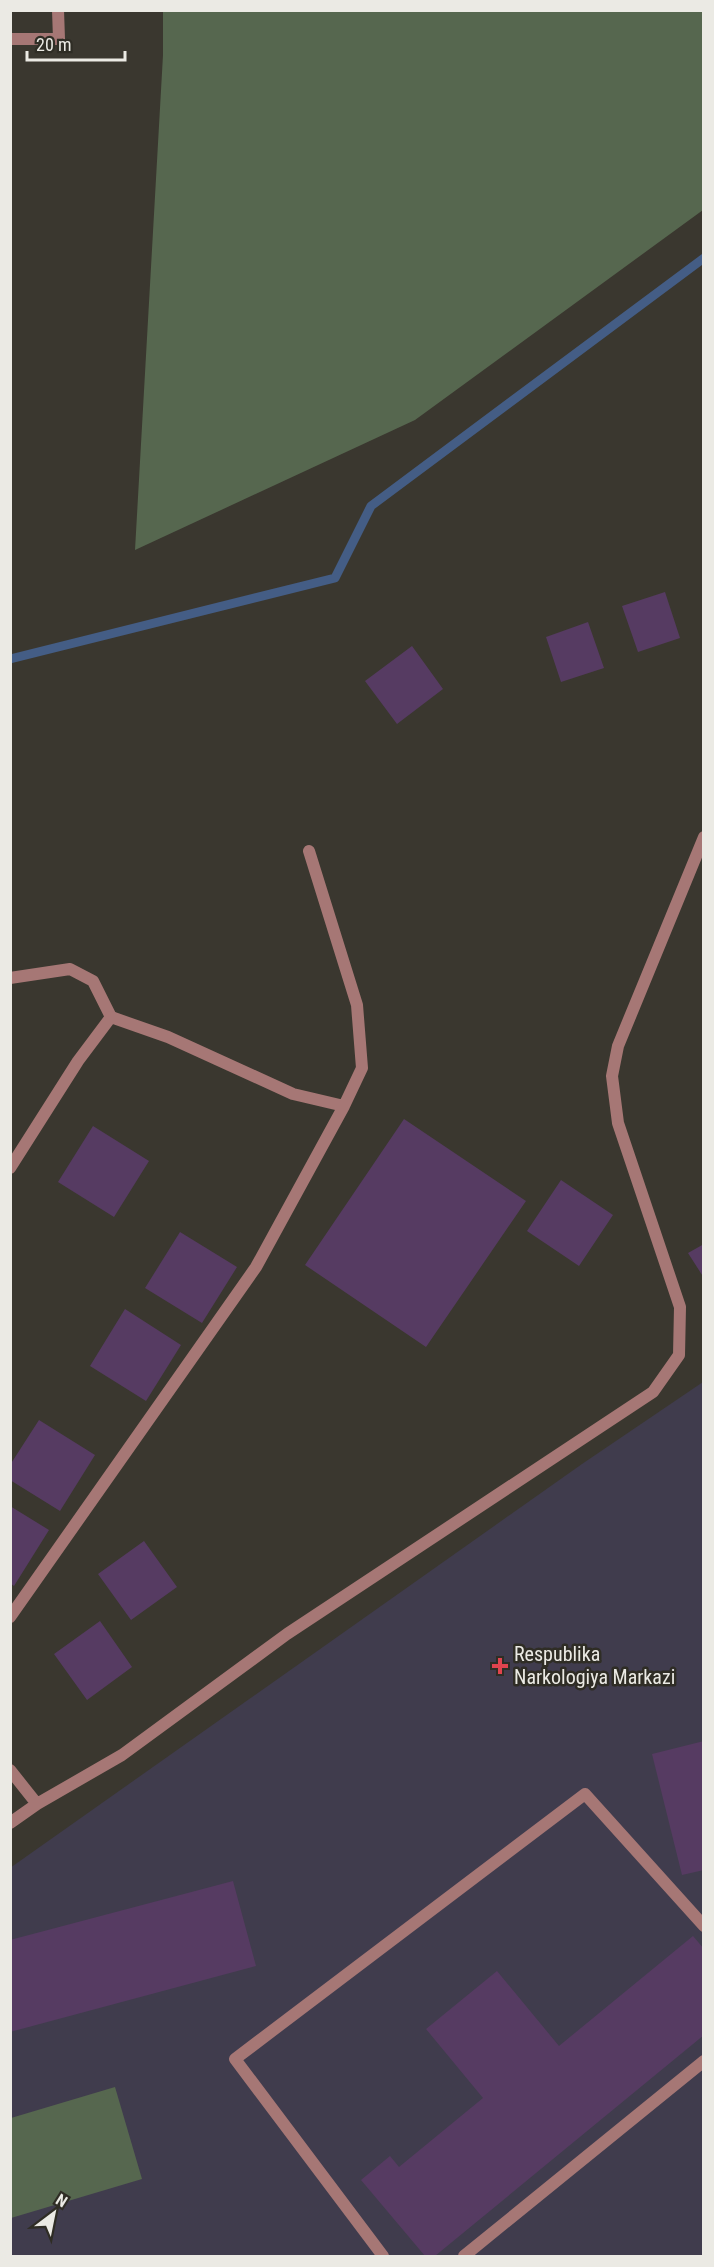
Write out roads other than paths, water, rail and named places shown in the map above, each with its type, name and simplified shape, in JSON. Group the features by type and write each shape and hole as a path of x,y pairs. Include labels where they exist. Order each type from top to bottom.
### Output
{"street":[{"path":"10,39 59,39 58,10"},
{"path":"10,1823 37,1804 122,1755 287,1634 653,1392 679,1354 681,1307 618,1123 612,1076 618,1046 704,837"},
{"path":"10,1617 256,1267 344,1106 362,1068 357,1005 309,851"},
{"path":"10,978 70,969 93,981 111,1017 168,1037 293,1094 344,1106"},
{"path":"10,1168 78,1061 111,1017"},
{"path":"10,1770 37,1804"},
{"path":"383,2256 235,2059 585,1794 704,1926"},
{"path":"464,2256 704,2061"}],"waterway":[{"path":"10,659 335,578 371,506 704,258"}],"place":[{"name":"Respublika Narkologiya Markazi","path":"500,1666"}]}
